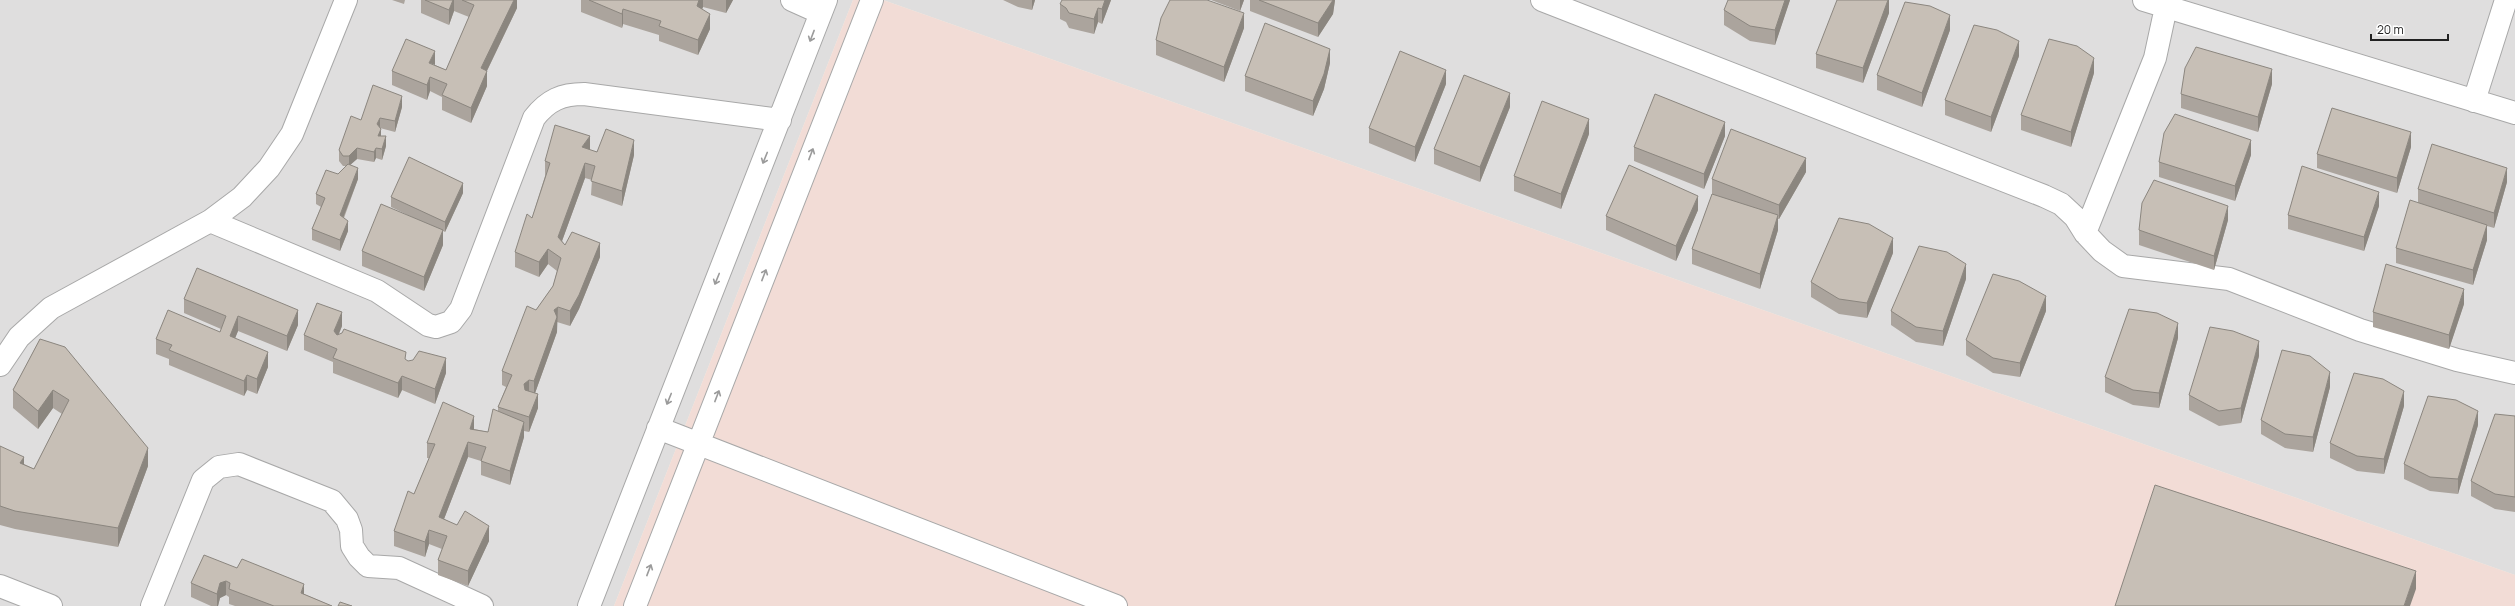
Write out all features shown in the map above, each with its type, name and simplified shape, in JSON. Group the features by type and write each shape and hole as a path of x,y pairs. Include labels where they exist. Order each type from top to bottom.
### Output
{"street":[{"path":"0,365 19,337 51,308 210,221 242,197 270,168 292,134 346,0"},
{"path":"589,606 780,120 823,6 792,0"},
{"path":"635,606 872,0"},
{"path":"1542,0 2044,196 2061,204 2075,217 2085,233 2102,251 2123,266 2229,278 2360,330 2457,360 2515,373"},
{"path":"2144,0 2515,113"},
{"path":"2474,101 2506,0"},
{"path":"2085,233 2155,58 2166,7"},
{"path":"210,221 377,291 428,325 443,325 451,322 461,309 534,118 543,106 556,98 569,94 584,94 780,120"},
{"path":"658,428 1116,606"},
{"path":"152,606 202,480 219,467 234,464 239,464 332,501 347,519 351,530 352,546 359,557 368,566 399,568 482,606"},
{"path":"0,586 51,606"}],"shaded area":[{"path":"0,0 853,0 614,606 0,606"},
{"path":"853,0 883,0 2515,575 2515,606 614,606"},
{"path":"883,0 2515,0 2515,575"}],"building":[{"path":"425,0 453,0 449,10"},
{"path":"462,0 514,0 481,68 487,71 471,108 442,95 447,84 430,77 427,85 392,71 406,39 435,51 429,63 446,70 474,5"},
{"path":"589,0 699,0 697,6 710,14 698,40 659,26 661,21 623,9 622,14"},
{"path":"1062,0 1105,0 1102,9 1098,8 1094,19 1069,13 1066,8 1060,4"},
{"path":"1170,0 1207,0 1244,13 1224,67 1156,40 1161,18"},
{"path":"1259,0 1333,0 1318,23"},
{"path":"1728,0 1785,0 1775,30 1750,26 1724,10"},
{"path":"1837,0 1888,0 1863,68 1816,54"},
{"path":"1905,2 1930,6 1950,15 1922,93 1877,75"},
{"path":"1265,23 1330,49 1324,74 1313,101 1245,76"},
{"path":"1974,25 1997,30 2019,41 1991,117 1945,100"},
{"path":"2049,39 2077,46 2094,58 2071,132 2021,115"},
{"path":"2196,47 2272,69 2258,117 2181,94 2185,68"},
{"path":"1400,51 1446,70 1415,147 1369,128"},
{"path":"1464,75 1510,93 1480,167 1434,149"},
{"path":"373,85 402,96 395,121 380,118 377,124 381,129 378,136 386,136 382,149 376,148 374,152 357,148 349,156 343,156 339,150 351,116 361,120"},
{"path":"1655,94 1725,122 1704,174 1634,147"},
{"path":"1542,101 1589,119 1561,194 1514,176"},
{"path":"2332,108 2411,132 2397,178 2317,154"},
{"path":"2175,114 2251,140 2235,186 2159,162 2164,133"},
{"path":"555,125 590,136 582,147 597,152 606,129 634,140 622,191 591,181 595,166 585,163 558,237 565,245 572,232 600,243 579,295 570,311 558,307 554,310 557,317 534,381 529,380 524,384 525,390 538,394 529,417 498,407 512,375 502,371 527,306 536,310 553,286 561,258 548,249 539,262 515,252 527,214 532,218 550,163 545,161"},
{"path":"1731,129 1806,158 1779,205 1712,179"},
{"path":"2432,144 2507,168 2494,213 2418,189"},
{"path":"409,157 463,183 445,222 391,197"},
{"path":"348,164 358,168 340,215 348,221 340,240 312,229 325,198 316,194 326,170 338,174"},
{"path":"1629,165 1698,196 1676,246 1606,216"},
{"path":"2302,166 2379,192 2364,237 2288,215"},
{"path":"2154,180 2228,206 2214,256 2139,230 2142,203"},
{"path":"1712,194 1778,215 1760,274 1692,249"},
{"path":"2410,200 2487,225 2473,270 2396,248"},
{"path":"381,204 443,230 424,277 362,251"},
{"path":"1839,218 1869,224 1893,238 1867,303 1839,299 1811,282"},
{"path":"1919,246 1947,252 1966,264 1943,331 1916,327 1891,311"},
{"path":"2386,264 2464,289 2449,335 2373,312"},
{"path":"197,268 298,310 287,336 238,316 230,336 268,352 257,379 247,375 244,381 169,350 172,345 156,339 168,310 220,332 226,316 184,299"},
{"path":"1993,274 2019,281 2046,296 2020,363 1993,358 1966,340"},
{"path":"317,303 342,312 334,331 337,335 342,333 344,329 406,352 405,359 408,361 413,360 419,351 446,358 435,389 402,376 398,383 333,358 337,349 304,335"},
{"path":"2129,309 2157,313 2178,323 2159,393 2133,390 2105,377"},
{"path":"2210,327 2233,331 2259,341 2241,408 2219,411 2189,395"},
{"path":"40,339 65,347 148,448 118,528 15,511 0,506 0,446 24,457 20,463 34,469 69,400 53,390 38,411 13,390"},
{"path":"2282,350 2310,356 2330,372 2313,437 2285,434 2261,420"},
{"path":"2354,373 2383,379 2404,391 2384,459 2357,456 2330,443"},
{"path":"2428,396 2456,400 2478,411 2458,479 2430,477 2404,464"},
{"path":"443,402 474,416 470,429 488,432 493,409 524,422 510,471 481,461 486,447 468,442 439,517 457,525 465,511 489,526 468,571 438,560 447,536 429,530 425,542 394,531 408,491 414,494 435,444 427,443"},
{"path":"2495,414 2515,416 2515,497 2495,494 2471,481"},
{"path":"2155,485 2416,571 2404,606 2115,606"},
{"path":"204,555 237,568 242,559 304,584 301,593 332,606 274,606 229,589 230,583 226,581 220,583 217,594 191,583"},
{"path":"340,602 352,606 338,606"}]}
